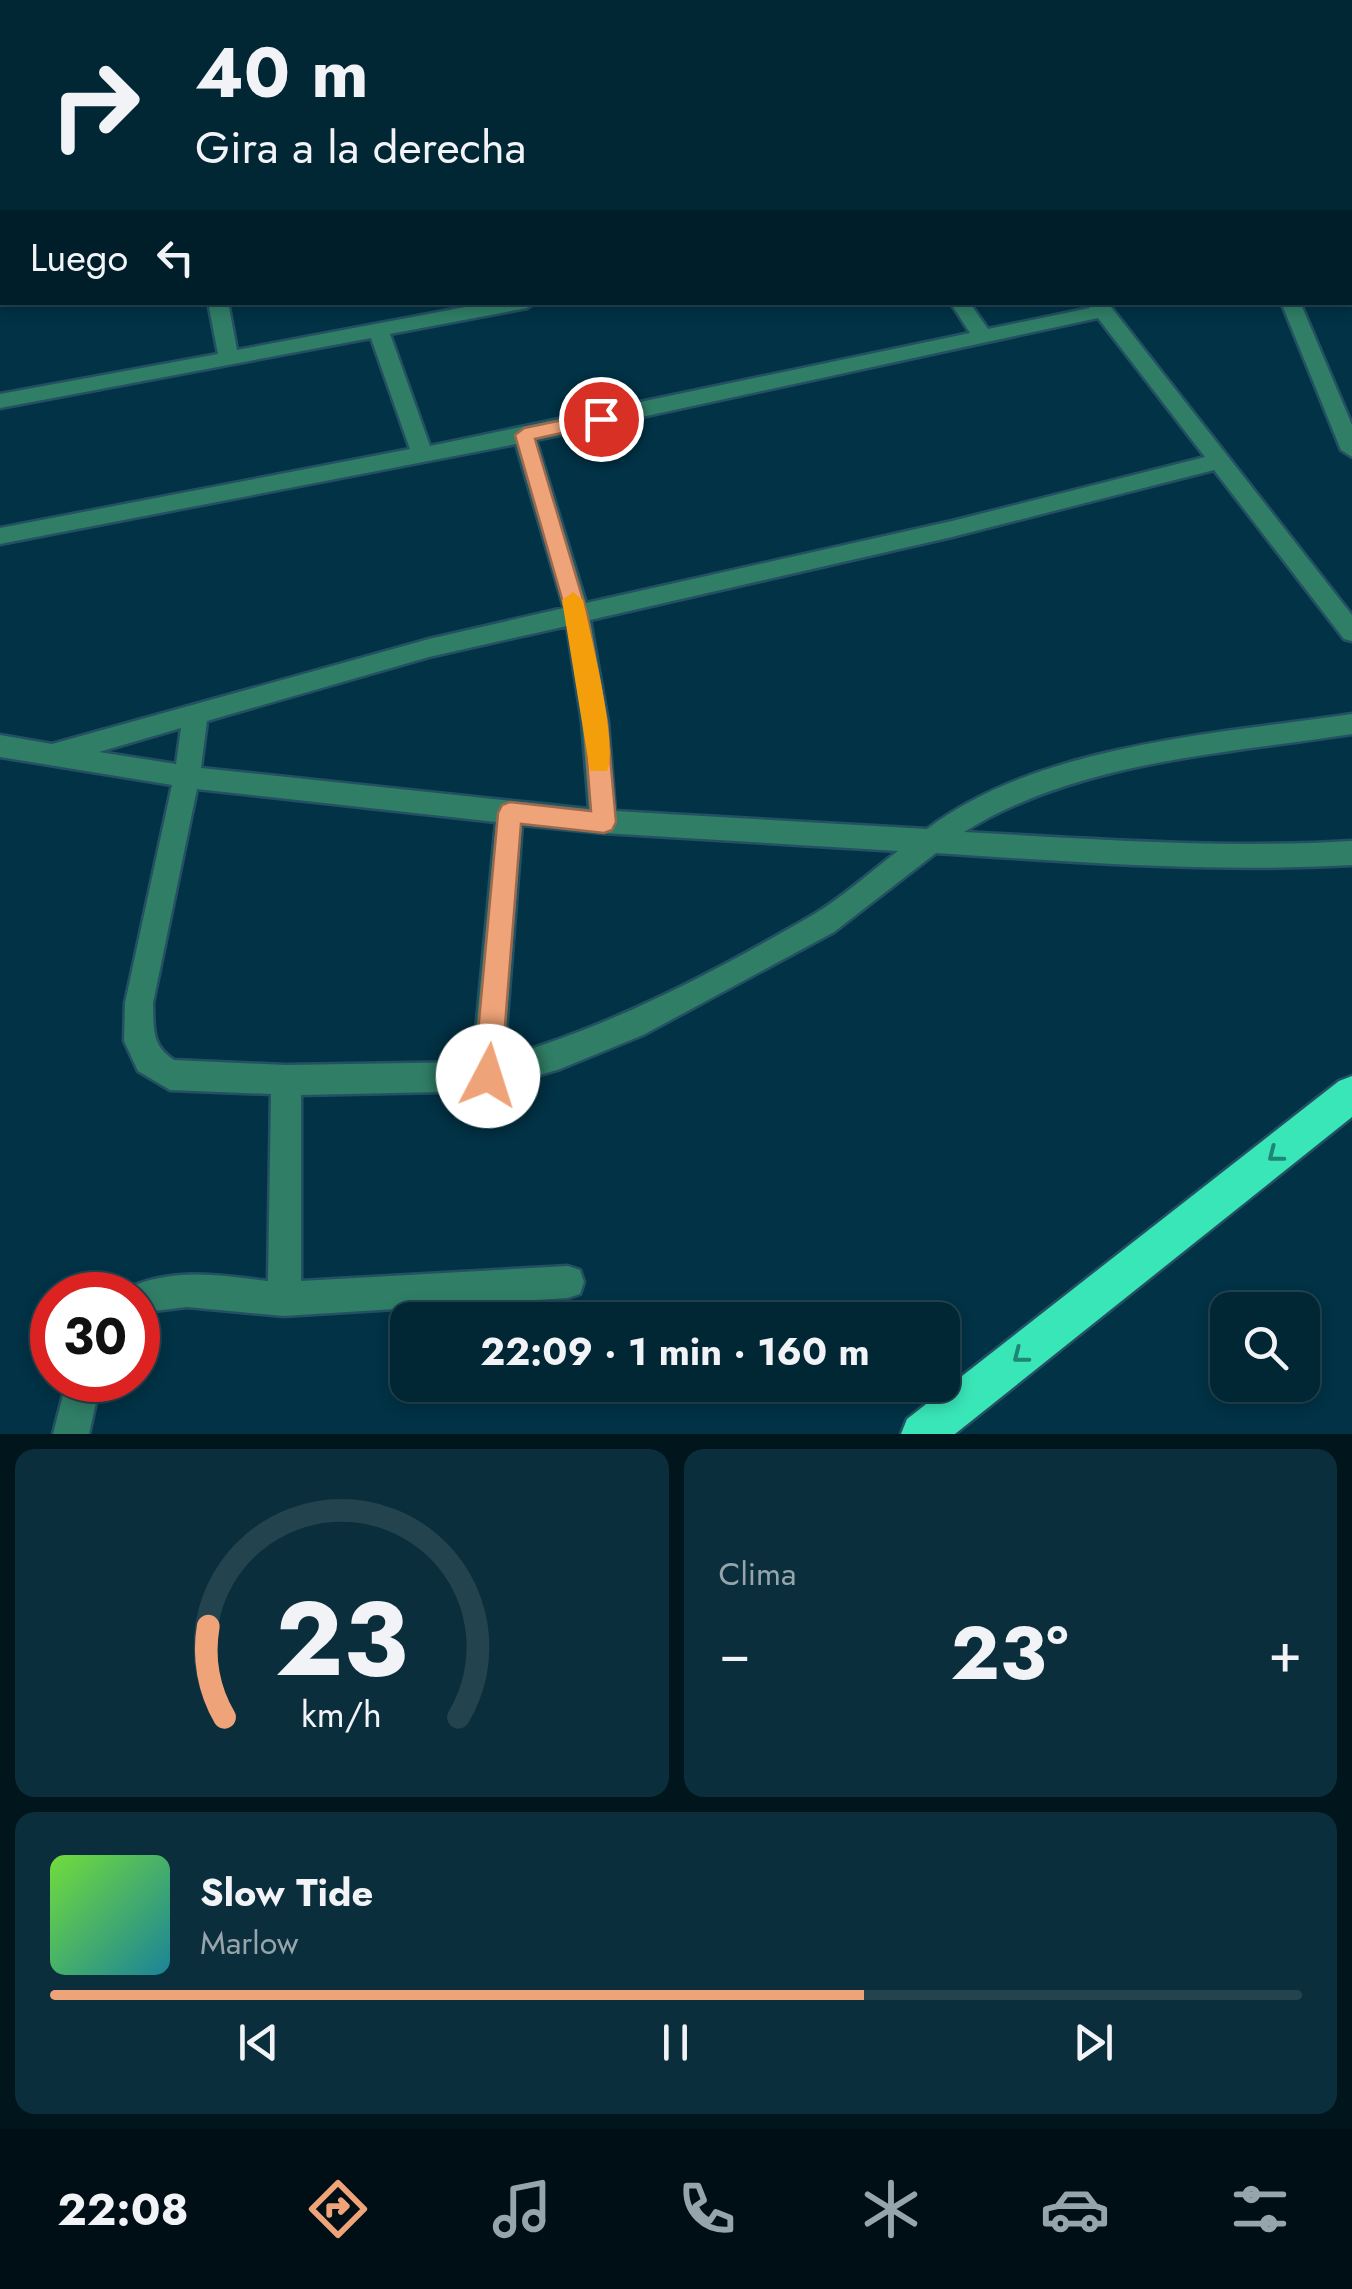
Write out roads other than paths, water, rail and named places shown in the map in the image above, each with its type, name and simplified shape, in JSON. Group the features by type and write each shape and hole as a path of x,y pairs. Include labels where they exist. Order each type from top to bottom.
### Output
{"highway":[{"path":"922,1434 1352,1094"}],"street":[{"path":"219,305 228,356"},
{"path":"0,401 512,305"},
{"path":"962,305 983,337"},
{"path":"1291,305 1352,450"},
{"path":"0,536 524,435 983,337 1100,307 1352,632"},
{"path":"379,331 423,454"},
{"path":"524,435 576,613 595,722 604,822"},
{"path":"53,754 429,648 952,529 1219,461"},
{"path":"195,715 187,778 139,1003 139,1041 149,1061 170,1076 286,1080 488,1076 560,1055 633,1024 824,923 927,843 985,807 1081,771 1256,736 1352,724"},
{"path":"0,746 187,778 604,822 1134,852 1302,856 1352,853"},
{"path":"488,1076 510,813"},
{"path":"284,1299 286,1080"},
{"path":"160,1292 284,1299 568,1282"},
{"path":"72,1434 79,1402"}]}
